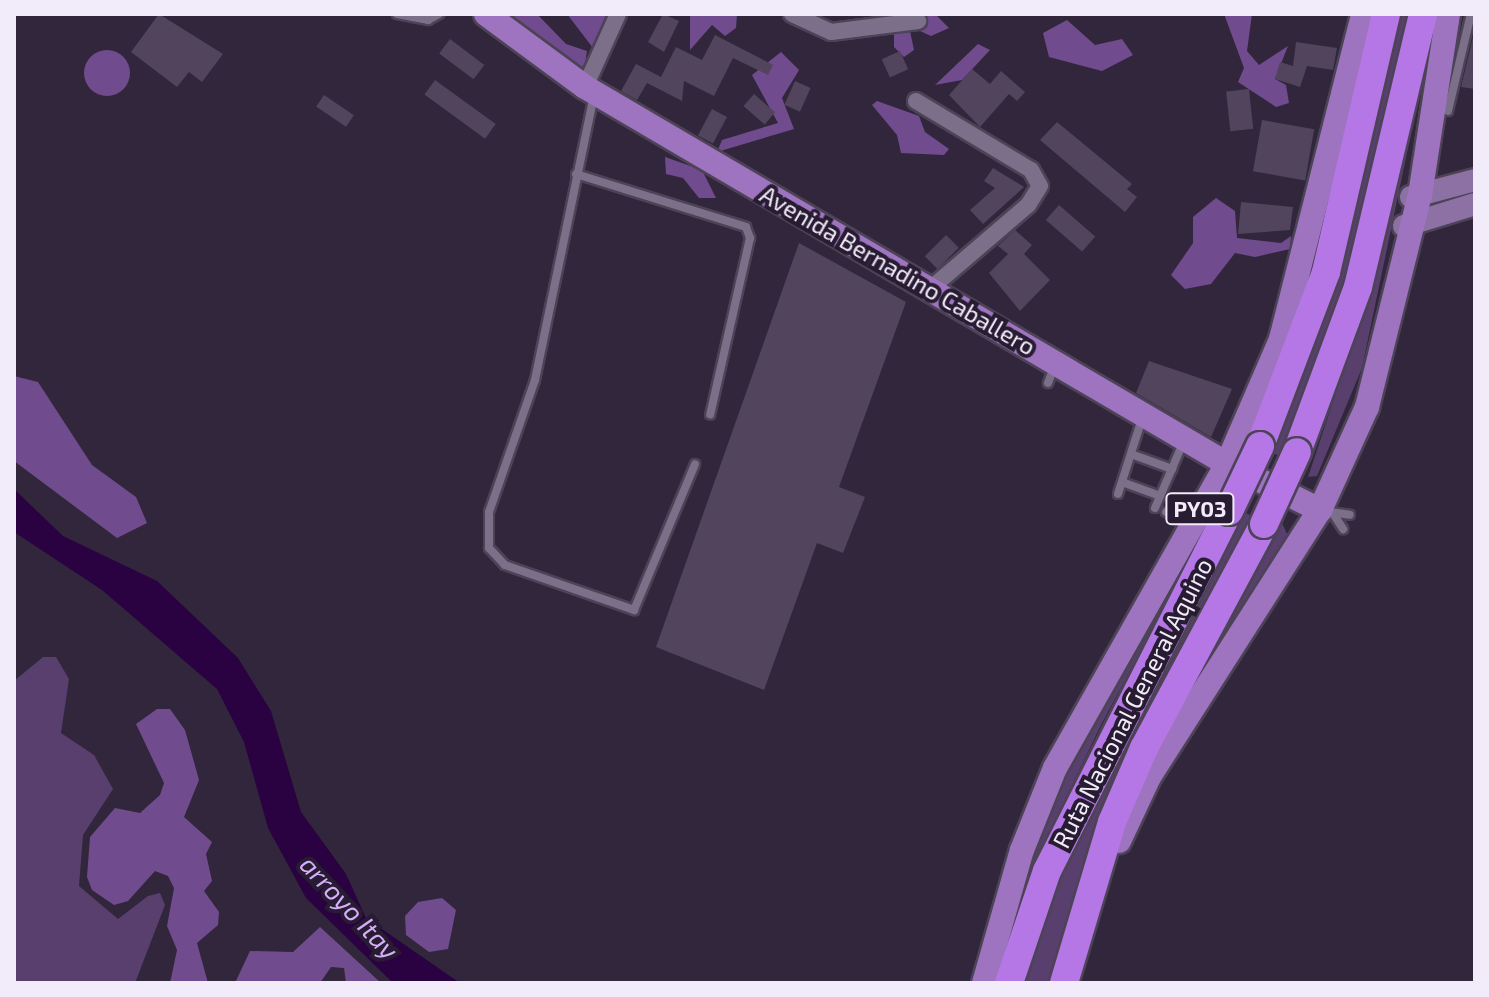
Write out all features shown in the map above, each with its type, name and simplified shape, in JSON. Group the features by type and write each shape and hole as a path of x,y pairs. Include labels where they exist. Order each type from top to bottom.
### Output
{"highway":[{"name":"Ruta Nacional General Aquino","path":"1009,983 1047,871 1260,446 1326,272 1386,14"},
{"name":"Ruta Nacional General Aquino","path":"1067,983 1138,760 1264,524 1297,452 1358,287 1423,14"}],"main road":[{"name":"Avenida Bernadino Caballero","path":"486,14 590,90 930,289 1052,373 1183,444 1321,510"},
{"name":"PY03","path":"984,983 1022,850 1055,768 1227,464 1281,339 1310,249 1363,14"},
{"name":"PY03","path":"1067,983 1149,777 1321,510 1358,399 1440,110 1448,14"}],"street":[{"path":"590,90 618,14"},
{"path":"792,14 831,32 918,21"},
{"path":"916,101 1031,170 1040,186 1028,205 930,289"},
{"path":"1415,196 1475,180"},
{"path":"1409,224 1475,204"}],"lane":[{"path":"397,14 428,20 439,14"},
{"path":"1440,110 1471,14"},
{"path":"590,90 537,372 489,512 489,548 505,565 634,610 695,464"},
{"path":"576,174 746,227 750,238 710,415"},
{"path":"1118,494 1142,420"},
{"path":"1155,508 1183,444"},
{"path":"1131,454 1172,469"},
{"path":"1122,482 1160,496"},
{"path":"1321,510 1350,515"},
{"path":"1321,510 1343,529"},
{"path":"1166,512 1193,522"}],"shaded area":[{"path":"496,14 537,14 566,44 587,51 585,64 577,74 546,53 526,26"},
{"path":"567,14 608,14 604,41 593,48"},
{"path":"690,14 737,14 736,28 725,36 712,25 690,50"},
{"path":"874,14 935,14 949,28 931,36 909,26 914,50 904,57 894,47 894,27"},
{"path":"1224,14 1252,14 1247,51 1259,65 1288,46 1275,79 1286,85 1289,103 1276,107 1238,82 1244,68"},
{"path":"1395,14 1411,14 1365,223 1285,458 1270,452"},
{"path":"1436,14 1362,368 1317,476 1308,477 1376,272"},
{"path":"1067,20 1095,45 1122,39 1133,55 1102,71 1049,57 1043,33"},
{"path":"978,44 990,50 962,80 935,85"},
{"path":"107,50 123,57 130,73 123,89 107,96 91,89 84,73 91,57"},
{"path":"781,52 799,70 782,98 794,129 717,152 722,140 778,123 752,75"},
{"path":"877,101 919,116 925,132 949,149 944,155 901,153 897,135 872,105"},
{"path":"665,157 702,170 716,198 699,198 683,178 666,174"},
{"path":"1216,198 1235,211 1237,238 1281,243 1291,236 1290,249 1255,257 1235,253 1211,284 1185,289 1171,275 1193,243 1193,217"},
{"path":"14,376 38,382 92,465 136,497 147,523 117,538 14,461"},
{"path":"1242,511 1256,518 1051,983 1019,983 1043,905"},
{"path":"1281,521 1289,538 1209,665 1210,655"},
{"path":"1165,604 1100,727 1015,904 1084,733"},
{"path":"43,657 56,657 69,679 61,733 94,755 113,789 83,835 79,886 118,919 148,896 160,893 165,905 135,983 14,983 14,681"},
{"path":"157,709 170,709 185,730 199,780 184,817 212,842 206,854 212,881 204,891 219,912 218,925 197,943 208,983 170,983 177,950 167,926 174,888 168,876 155,871 128,901 114,905 92,890 87,877 90,837 115,808 140,813 160,795 164,783 136,724"},
{"path":"442,898 456,910 448,949 429,952 406,935 405,916 418,902"},
{"path":"320,927 381,983 346,983 344,968 331,967 320,983 235,983 250,951 293,952"}],"water":[{"name":"arroyo Itay","path":"14,489 63,536 157,581 238,658 271,711 301,812 346,874 366,918 460,983 393,983 306,898 268,828 244,742 217,689 102,590 14,532"}],"building":[{"path":"159,14 223,54 202,82 189,72 177,87 131,52"},
{"path":"663,14 679,21 664,52 648,42"},
{"path":"1475,29 1475,89 1461,87"},
{"path":"715,35 773,65 768,75 733,58 714,96 684,81 682,101 647,83 637,100 621,91 636,64 661,77 676,47 702,60"},
{"path":"450,39 484,65 474,79 439,53"},
{"path":"1296,42 1337,48 1333,70 1307,66 1300,87 1275,79 1280,62 1293,66"},
{"path":"900,51 908,69 890,77 882,59"},
{"path":"972,69 990,84 1001,71 1025,92 1017,101 1009,94 980,127 949,95"},
{"path":"435,80 496,124 485,139 424,95"},
{"path":"795,81 811,88 800,112 784,105"},
{"path":"1249,89 1253,129 1230,131 1226,91"},
{"path":"754,94 775,112 765,124 744,106"},
{"path":"324,95 354,115 346,127 316,107"},
{"path":"712,109 727,117 713,143 698,135"},
{"path":"1262,120 1314,129 1305,180 1253,171"},
{"path":"1057,122 1132,184 1127,189 1137,197 1125,212 1040,140"},
{"path":"993,168 1024,187 983,224 970,210 995,188 984,181"},
{"path":"1241,202 1293,207 1290,230 1238,234"},
{"path":"1059,205 1095,236 1082,252 1046,220"},
{"path":"1015,230 1032,245 1024,254 1050,280 1020,311 989,273 1008,254 998,246"},
{"path":"946,235 959,248 938,269 925,256"},
{"path":"799,243 906,302 839,487 865,497 843,553 817,543 764,690 656,647"},
{"path":"1149,361 1232,389 1211,437 1136,393"}]}
